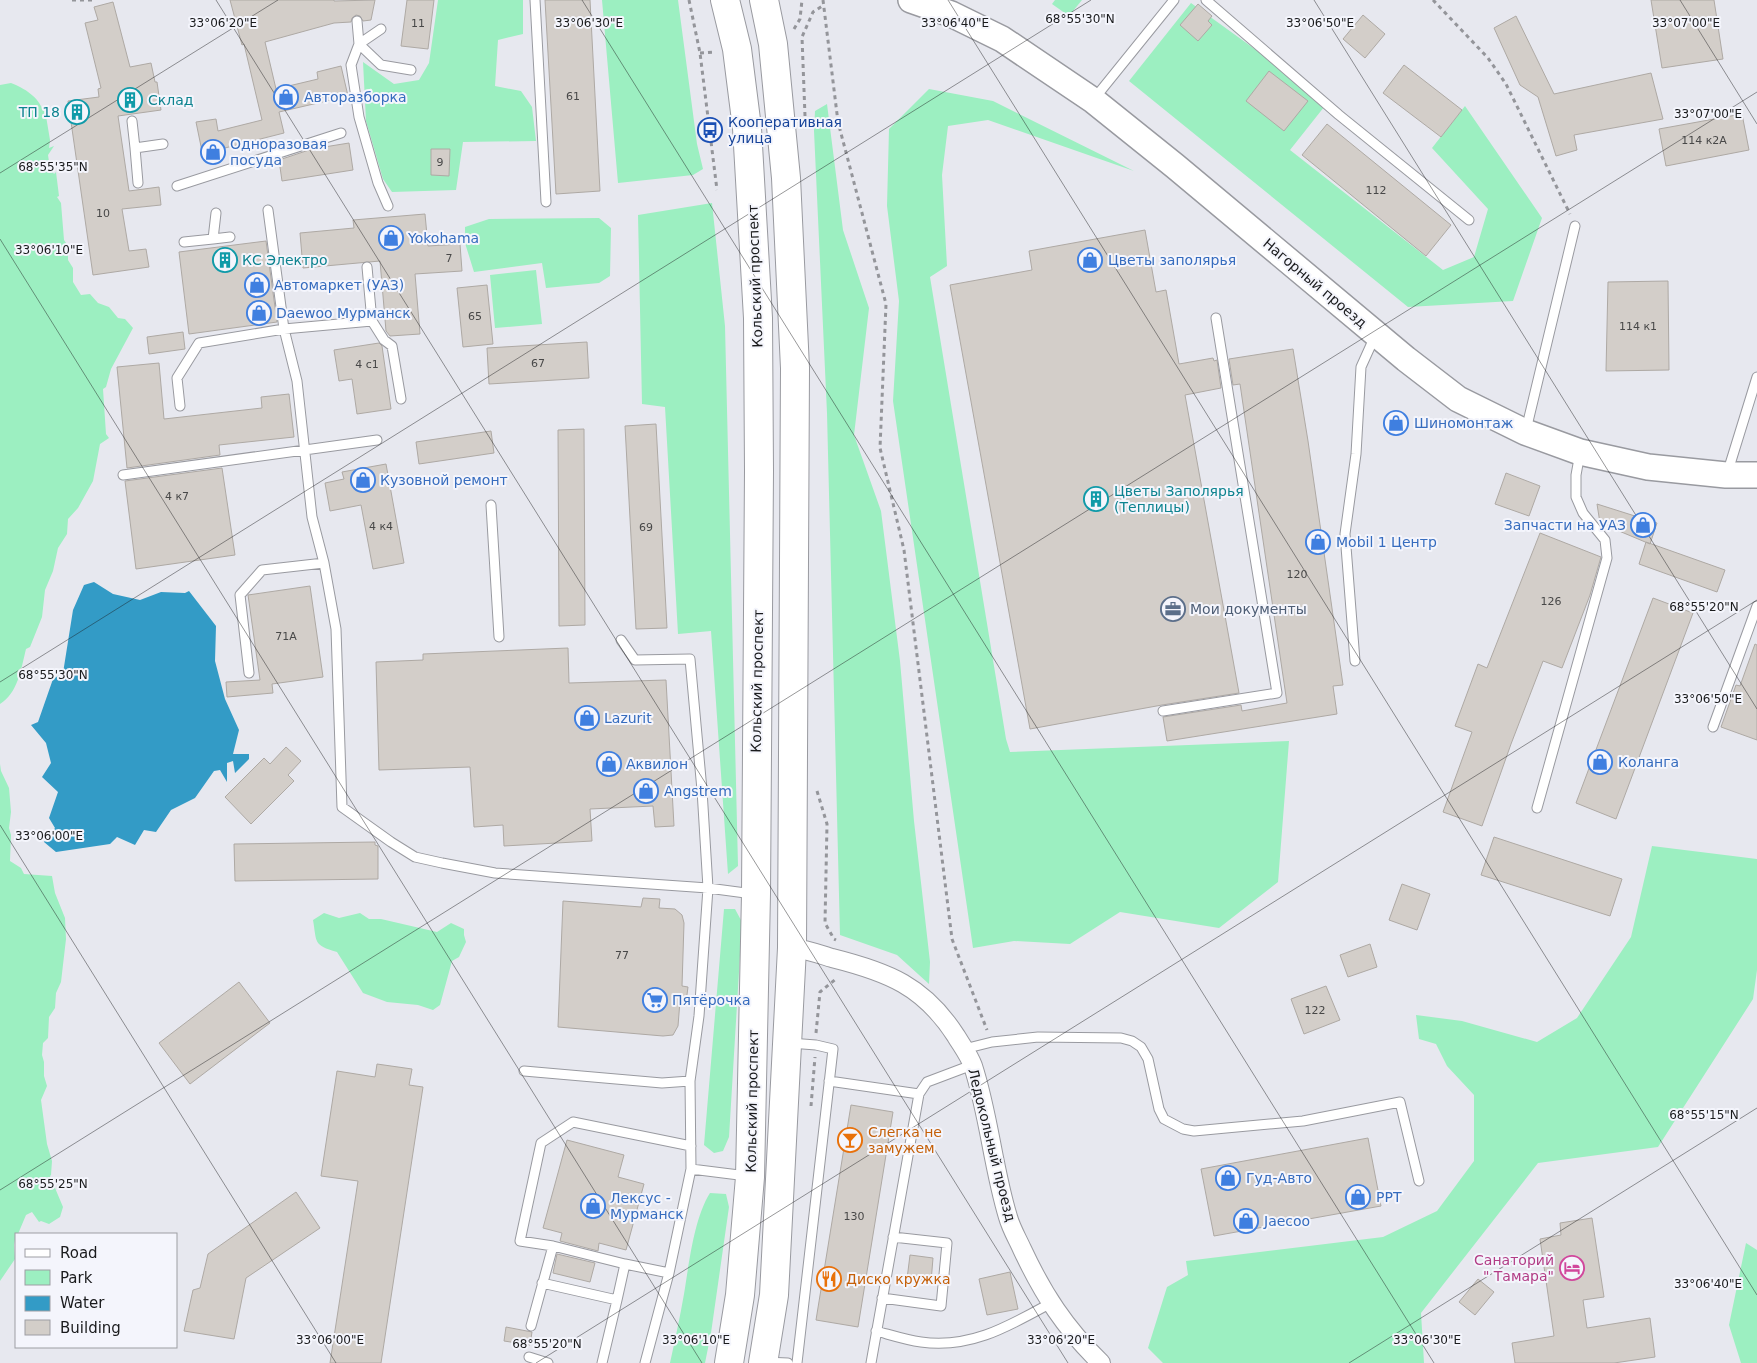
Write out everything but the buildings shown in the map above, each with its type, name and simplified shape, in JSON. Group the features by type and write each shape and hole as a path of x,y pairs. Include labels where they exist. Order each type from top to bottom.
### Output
{"main road":[{"name":"Кольский проспект","path":"725,0 737,50 747,128 758,318 760,471 756,894 750,1177 740,1296 730,1363"},
{"path":"764,0 773,44 786,178 795,368 792,948 771,1363"},
{"name":"Нагорный проезд","path":"910,0 944,7 1002,39 1094,101 1175,166 1406,359 1458,399 1525,432 1580,452 1648,467 1726,475 1757,475"},
{"path":"755,947 792,948"}],"street":[{"name":"Ледокольный проезд","path":"792,948 847,961 882,972 921,994 948,1023 972,1065 982,1100 996,1173 1009,1219 1050,1303 1078,1341 1101,1363"}],"lane":[{"path":"535,0 546,202"},
{"path":"1094,101 1174,0"},
{"path":"1206,0 1340,115 1469,220"},
{"path":"357,21 359,44 351,65 359,117 378,183 388,206"},
{"path":"359,44 381,29"},
{"path":"359,44 381,65 411,70"},
{"path":"132,121 138,183"},
{"path":"177,186 341,134"},
{"path":"135,148 163,144"},
{"path":"268,210 284,329 297,381 312,516 324,563 336,630 342,807 415,857 442,864 495,873 708,888 756,894"},
{"path":"212,238 216,213"},
{"path":"1525,432 1575,226"},
{"path":"184,242 230,237"},
{"path":"368,267 372,321 384,340 392,346 401,399"},
{"path":"1163,711 1277,693 1216,318"},
{"path":"180,406 177,378 199,343 284,329 372,321"},
{"path":"1355,661 1345,534 1356,454 1361,367 1376,334"},
{"path":"1726,475 1757,376"},
{"path":"123,475 377,440"},
{"path":"1537,808 1607,558 1605,540 1583,513 1576,496 1576,475 1580,452"},
{"path":"491,505 499,637"},
{"path":"249,673 240,595 262,570 324,563"},
{"path":"1713,727 1757,606"},
{"path":"621,640 635,660 690,659 702,790 708,888 699,1016 690,1081 691,1169 669,1272 645,1363"},
{"path":"964,1049 992,1042 1038,1037 1121,1038 1132,1041 1142,1047 1148,1059 1159,1109 1164,1119 1183,1129 1194,1131 1303,1121 1400,1102 1418,1181"},
{"path":"787,1043 816,1045 833,1049 797,1363"},
{"path":"871,1363 919,1094 927,1082 972,1065"},
{"path":"524,1071 662,1083 690,1081"},
{"path":"828,1081 919,1094"},
{"path":"669,1272 625,1264 553,1246 520,1241 541,1143 573,1122 691,1146"},
{"path":"691,1169 750,1177"},
{"path":"882,1298 941,1306 947,1243 893,1237"},
{"path":"531,1326 553,1246"},
{"path":"602,1363 625,1264"},
{"path":"542,1282 616,1300"},
{"path":"876,1331 921,1342 945,1343 971,1340 998,1331 1050,1303"},
{"path":"530,1357 548,1363"}],"path":[{"path":"72,0 95,0"},
{"path":"689,0 700,53 717,190"},
{"path":"793,36 793,30 800,19 802,0"},
{"path":"823,0 838,122 886,304 880,448 904,550 952,939 992,1042"},
{"path":"1433,0 1488,58 1506,84 1575,226"}],"green space":[{"path":"438,0 523,0 523,34 498,40 495,86 521,91 532,107 536,141 463,142 456,190 392,192 383,179 366,121 363,62 394,84 419,80 429,63"},
{"path":"602,0 678,0 697,144 703,169 693,175 618,183"},
{"path":"1055,0 1082,0 1069,16 1052,4"},
{"path":"1191,3 1328,102 1290,150 1443,270 1474,257 1488,209 1432,148 1465,106 1542,218 1513,301 1408,307 1129,81"},
{"path":"11,83 30,94 38,101 43,111 45,110 50,140 49,148 54,146 48,155 50,168 54,174 56,172 59,196 57,197 61,203 64,240 68,246 68,260 73,268 73,282 81,295 90,294 98,303 109,307 118,318 125,319 133,328 111,369 106,387 103,389 106,434 109,438 100,444 93,481 78,508 68,519 67,534 58,548 53,571 45,590 42,617 30,647 26,649 18,680 11,694 0,704 0,85"},
{"path":"929,89 993,101 1134,171 988,120 948,126 942,175 947,266 930,277 1006,739 1010,752 1289,741 1278,882 1219,928 1120,912 1070,944 1014,941 973,948 893,401 899,301 887,206 889,129"},
{"path":"827,104 843,230 869,308 854,435 881,511 900,661 914,821 930,962 929,984 897,955 840,935 827,413 814,131 815,111"},
{"path":"712,203 725,326 738,866 728,874 711,631 678,634 665,407 642,404 638,215"},
{"path":"599,218 611,228 610,276 599,283 546,288 542,263 474,272 465,243 465,227 489,219"},
{"path":"536,270 542,324 495,328 490,275"},
{"path":"0,764 1,771 9,788 11,812 9,828 11,835 10,861 21,868 24,874 52,876 55,893 65,918 66,939 61,982 56,993 55,1008 49,1017 48,1038 43,1043 42,1055 47,1086 41,1100 47,1144 52,1161 50,1176 63,1207 60,1217 49,1224 39,1222 32,1212 26,1215 18,1233 15,1233 15,1259 0,1281"},
{"path":"1652,846 1757,859 1757,970 1753,999 1658,1147 1538,1163 1421,1313 1424,1363 1163,1363 1148,1348 1167,1287 1188,1275 1186,1261 1383,1237 1437,1211 1474,1161 1474,1095 1447,1066 1436,1044 1419,1039 1416,1015 1462,1021 1537,1042 1577,1018 1631,937"},
{"path":"724,909 735,909 742,922 729,1137 723,1151 714,1153 704,1145"},
{"path":"324,913 339,918 360,913 369,919 381,919 437,932 451,923 464,929 466,942 459,957 452,961 440,1005 433,1010 418,1005 387,1002 363,993 337,952 320,945 316,938 313,920"},
{"path":"710,1193 726,1194 729,1207 705,1363 670,1363 696,1228 704,1203"},
{"path":"1746,1243 1757,1250 1757,1363 1741,1363 1729,1325"}],"water":[{"path":"94,582 113,594 140,600 161,592 185,593 189,591 216,626 215,661 225,699 239,730 233,754 249,754 249,759 235,773 233,761 227,763 227,782 220,770 214,771 195,798 171,810 156,832 144,830 135,845 117,837 110,844 56,852 44,842 55,828 49,818 58,792 42,777 51,763 46,743 31,725 38,722 53,679 63,673 73,610 84,585"}],"place":[{"name":"Авторазборка","path":"286,97"},
{"name":"Склад","path":"130,100"},
{"name":"ТП 18","path":"77,112"},
{"name":"Кооперативная улица","path":"710,130"},
{"name":"Одноразовая посуда","path":"213,152"},
{"name":"Yokohama","path":"391,238"},
{"name":"КС Электро","path":"225,260"},
{"name":"Цветы заполярья","path":"1090,260"},
{"name":"Автомаркет (УАЗ)","path":"257,285"},
{"name":"Daewoo Мурманск","path":"259,313"},
{"name":"Шиномонтаж","path":"1396,423"},
{"name":"Кузовной ремонт","path":"363,480"},
{"name":"Цветы Заполярья (Теплицы)","path":"1096,499"},
{"name":"Запчасти на УАЗ","path":"1643,525"},
{"name":"Mobil 1 Центр","path":"1318,542"},
{"name":"Мои документы","path":"1173,609"},
{"name":"Lazurit","path":"587,718"},
{"name":"Коланга","path":"1600,762"},
{"name":"Аквилон","path":"609,764"},
{"name":"Angstrem","path":"646,791"},
{"name":"Пятёрочка","path":"655,1000"},
{"name":"Слегка не замужем","path":"850,1140"},
{"name":"Гуд-Авто","path":"1228,1178"},
{"name":"РРТ","path":"1358,1197"},
{"name":"Лексус - Мурманск","path":"593,1206"},
{"name":"Jaecoo","path":"1246,1221"},
{"name":"Санаторий \" Тамара\"","path":"1572,1268"},
{"name":"Диско кружка","path":"829,1279"}]}
